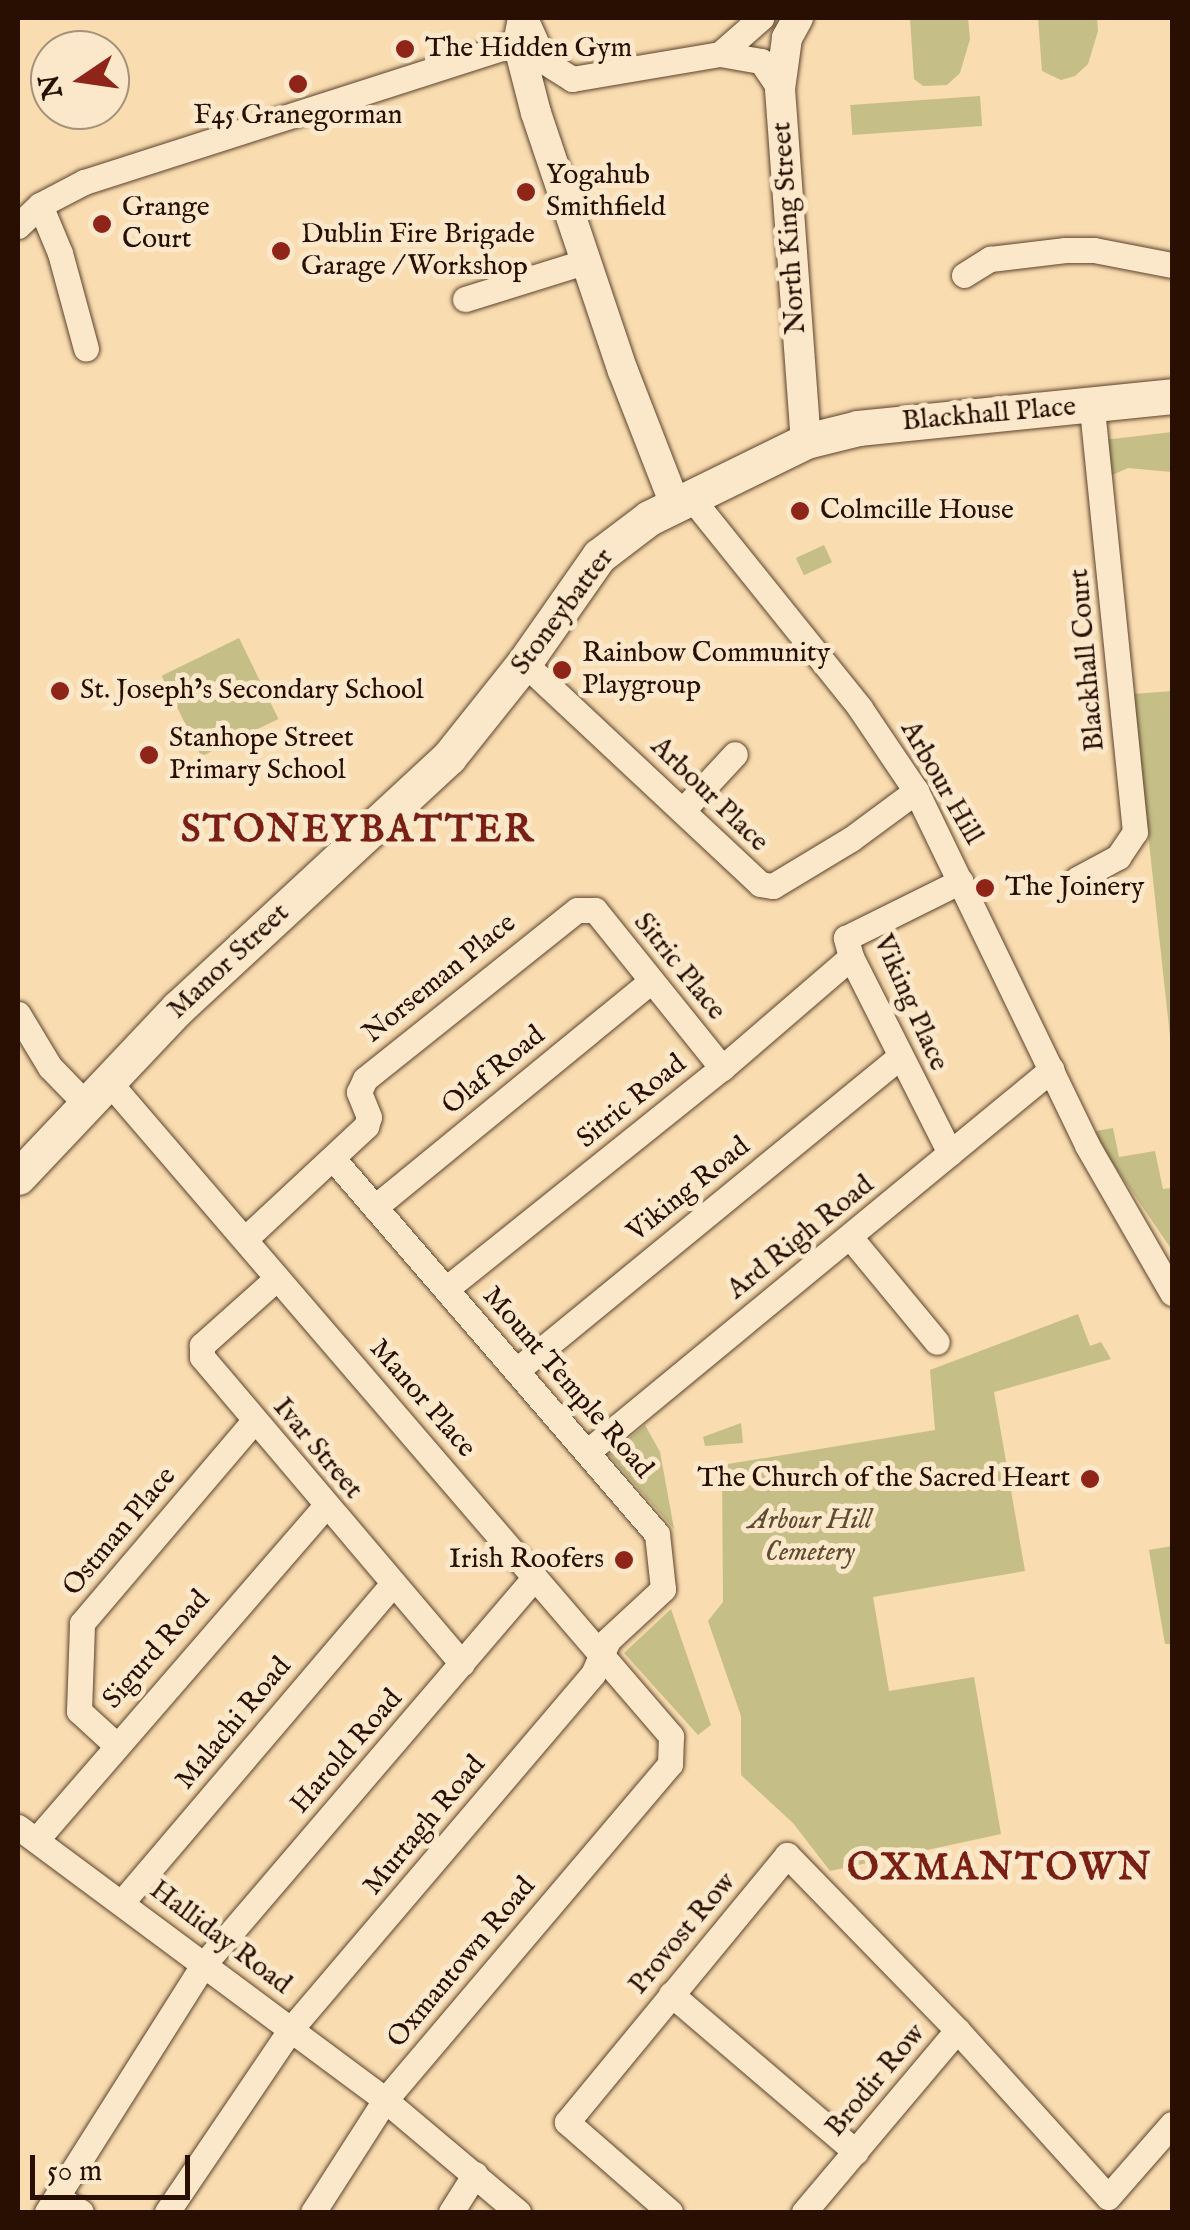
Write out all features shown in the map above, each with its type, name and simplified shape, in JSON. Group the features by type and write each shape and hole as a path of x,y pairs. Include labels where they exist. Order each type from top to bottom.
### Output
{"main road":[{"name":"Blackhall Place","path":"806,441 858,428 1172,396"},
{"name":"Stoneybatter","path":"450,757 524,664 599,556 682,499 806,441"},
{"name":"Manor Street","path":"18,1177 96,1092 256,934 450,757"}],"street":[{"path":"720,54 761,18"},
{"name":"North King Street","path":"798,18 787,38 780,89 806,441"},
{"path":"522,26 545,62 572,79 720,54 762,62 780,89"},
{"path":"86,348 60,254 26,211 84,182 522,26"},
{"path":"522,26 536,114 587,262 682,499"},
{"path":"964,275 990,258 1066,250 1094,250 1172,265"},
{"path":"466,299 587,262"},
{"name":"Blackhall Court","path":"1077,879 1118,857 1135,832 1092,405"},
{"name":"Arbour Hill","path":"682,499 871,722 916,790 1093,1157 1172,1293"},
{"name":"Arbour Place","path":"524,664 760,884 768,887 850,839 916,790"},
{"path":"683,810 736,754"},
{"name":"Viking Place","path":"950,1153 851,957 846,938 962,881"},
{"name":"Sitric Place","path":"585,908 595,910 722,1068"},
{"name":"Norseman Place","path":"245,1238 366,1126 367,1109 359,1092 365,1079 556,923 585,908"},
{"name":"Sitric Road","path":"446,1289 722,1068 851,957"},
{"name":"Olaf Road","path":"376,1207 651,980"},
{"name":"Manor Place","path":"18,1014 50,1068 96,1092 245,1238 671,1736 670,1764"},
{"name":"Viking Road","path":"517,1370 900,1057"},
{"name":"Ard Righ Road","path":"587,1452 1052,1069"},
{"name":"Mount Temple Road","path":"333,1159 657,1534 663,1589 608,1640 602,1659"},
{"path":"850,1236 937,1342"},
{"name":"Ivar Street","path":"277,1278 200,1352 254,1421 462,1664"},
{"name":"Ostman Place","path":"115,1744 79,1711 82,1623 254,1421"},
{"name":"Sigurd Road","path":"27,1833 115,1744 326,1505"},
{"name":"Harold Road","path":"52,2205 204,1964 534,1577"},
{"name":"Malachi Road","path":"122,1902 392,1585"},
{"name":"Murtagh Road","path":"167,2212 290,2030 602,1659"},
{"name":"Oxmantown Road","path":"313,2212 386,2100 670,1764"},
{"name":"Halliday Road","path":"27,1833 386,2100 518,2212"},
{"name":"Provost Row","path":"663,2207 567,2122 787,1854 957,2030"},
{"path":"671,1994 759,2070 848,2161"},
{"path":"957,2030 1108,2197 1172,2124"},
{"name":"Brodir Row","path":"804,2212 957,2030"},
{"path":"451,2212 475,2174"},
{"path":"52,2205 82,2212"}],"green space":[{"path":"910,18 968,18 970,39 960,73 947,85 923,86 914,79"},
{"path":"1038,18 1097,18 1098,31 1088,64 1075,76 1061,80 1042,71"},
{"path":"980,96 982,126 852,135 850,105"},
{"path":"1172,432 1172,472 1128,468 1108,477 1104,440"},
{"path":"824,545 832,562 804,575 796,558"},
{"path":"239,638 278,719 201,757 162,676"},
{"path":"1172,691 1172,1045 1171,1046 1133,694"},
{"path":"1113,1128 1119,1157 1155,1151 1163,1189 1172,1188 1172,1250 1100,1145 1096,1131"},
{"name":"Arbour Hill Cemetery","path":"1078,1314 1090,1346 1101,1342 1111,1359 994,1392 1025,1571 873,1597 889,1691 974,1677 1001,1834 830,1871 793,1823 741,1775 741,1716 708,1621 723,1602 722,1465 935,1430 930,1370"},
{"path":"741,1423 743,1443 705,1446 703,1437"},
{"path":"645,1425 660,1452 674,1529 609,1455"},
{"path":"1172,1546 1172,1652 1171,1644 1165,1644 1149,1550"},
{"path":"671,1609 711,1725 698,1735 624,1653"}],"place":[{"name":"The Hidden Gym","path":"405,49"},
{"name":"F45 Granegorman","path":"298,84"},
{"name":"Yogahub Smithfield","path":"526,192"},
{"name":"Grange Court","path":"102,224"},
{"name":"Dublin Fire Brigade Garage / Workshop","path":"281,251"},
{"name":"Colmcille House","path":"800,511"},
{"name":"Rainbow Community Playgroup","path":"562,670"},
{"name":"St. Joseph’s Secondary School","path":"60,691"},
{"name":"Stanhope Street Primary School","path":"149,755"},
{"name":"The Joinery","path":"985,888"},
{"name":"The Church of the Sacred Heart","path":"1090,1479"},
{"name":"Irish Roofers","path":"624,1560"}],"district":[{"name":"STONEYBATTER","path":"358,832"},
{"name":"OXMANTOWN","path":"1000,1870"}]}
